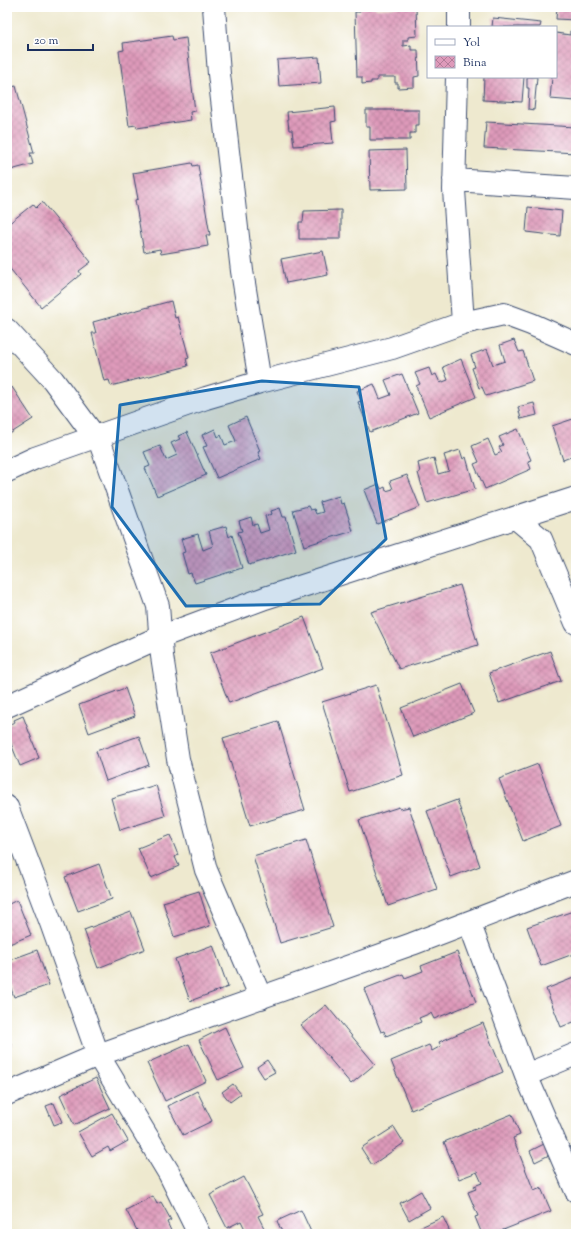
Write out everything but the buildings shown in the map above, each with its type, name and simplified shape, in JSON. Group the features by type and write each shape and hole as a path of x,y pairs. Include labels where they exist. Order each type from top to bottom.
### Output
{"street":[{"path":"214,7 219,74 241,263 260,382"},
{"path":"459,7 459,26"},
{"path":"457,78 454,180 464,322"},
{"path":"454,180 576,188"},
{"path":"7,472 35,458 206,398 260,382 392,348 464,322 504,314 576,344"},
{"path":"7,330 53,380 101,445 158,606 162,656 178,759 206,870 261,998"},
{"path":"7,706 160,637 265,598 576,498"},
{"path":"516,518 540,539 576,623"},
{"path":"7,807 51,923 98,1055 169,1173 199,1234"},
{"path":"7,1094 98,1055 412,944 576,881"},
{"path":"469,922 526,1075 576,1191"},
{"path":"526,1075 576,1054"}],"highlighted area":[{"path":"262,381 359,387 386,539 320,604 186,606 112,507 120,405"}]}
